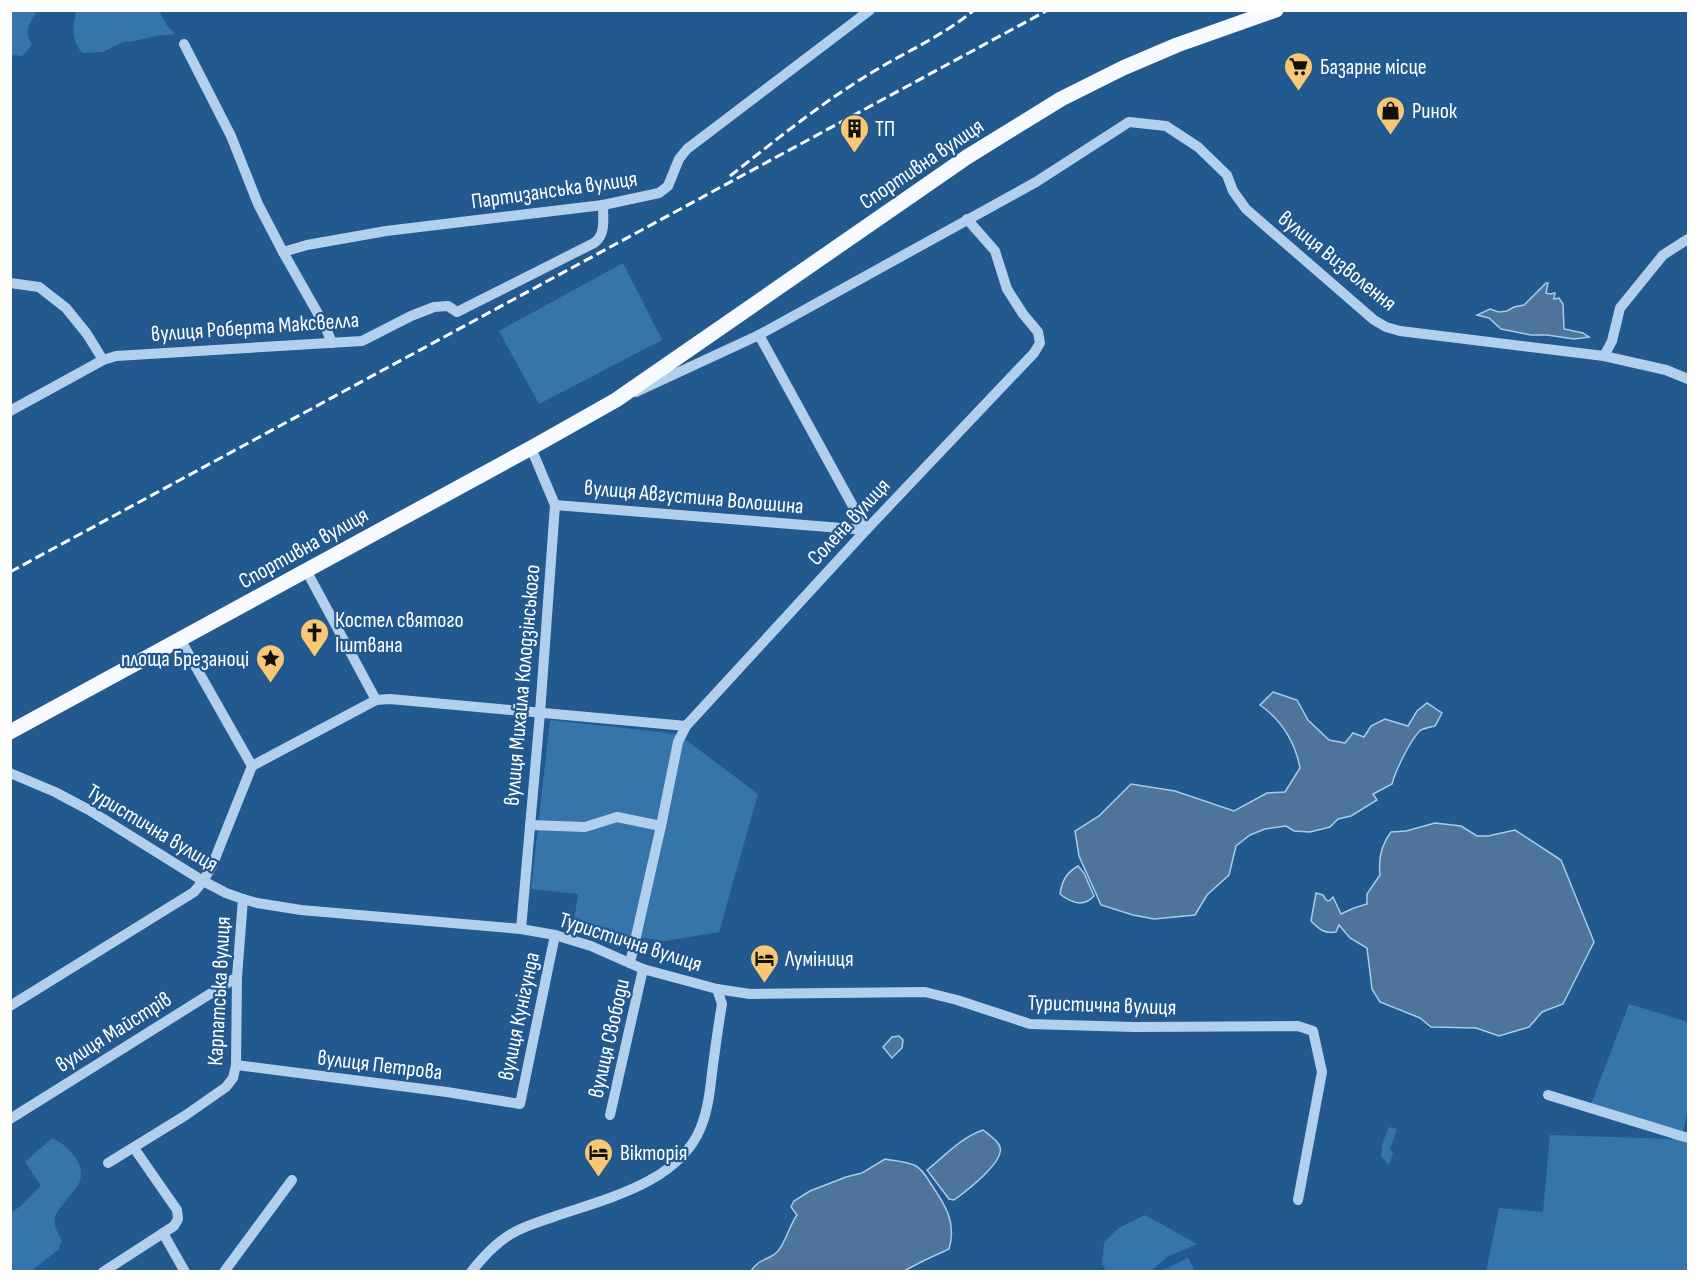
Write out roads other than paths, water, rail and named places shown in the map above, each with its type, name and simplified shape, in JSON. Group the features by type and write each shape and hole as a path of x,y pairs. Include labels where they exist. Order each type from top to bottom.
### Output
{"main road":[{"name":"Спортивна вулиця","path":"10,732 616,400 967,157 1061,99 1123,68 1177,45 1276,10"}],"street":[{"name":"Партизанська вулиця","path":"283,252 307,244 386,231 603,205 660,193 668,186 679,159 687,149 870,10"},
{"path":"184,44 231,136 258,204 325,326 332,343"},
{"name":"Спортивна вулиця","path":"616,400 759,335 1036,182 1129,122 1144,124"},
{"name":"вулиця Визволення","path":"1144,124 1166,126 1198,147 1227,174 1233,191 1246,209 1374,320 1386,327 1400,331 1604,356 1666,370 1689,379"},
{"name":"вулиця Роберта Максвелла","path":"10,411 103,360 116,356 362,341 434,307 447,306 457,312 599,240 602,234 603,205"},
{"name":"Солена вулиця","path":"686,726 866,530 1034,353 1040,343 1038,332 1007,289 995,251 967,219"},
{"path":"1604,356 1612,341 1620,308 1663,255 1689,239"},
{"path":"10,283 39,287 66,308 87,334 103,360"},
{"path":"759,335 866,530"},
{"name":"вулиця Михайла Колодзінського","path":"521,928 555,505 531,448"},
{"name":"вулиця Августина Волошина","path":"555,505 866,530"},
{"path":"306,570 376,700"},
{"path":"180,639 252,766"},
{"path":"10,1006 194,892 212,866 252,766 376,700 390,699 686,726 678,742 630,963"},
{"name":"Туристична вулиця","path":"10,773 55,792 89,810 203,881 226,893 256,903 301,910 521,928 591,946 643,969 717,989 750,994 925,992 1030,1024 1134,1027 1298,1026 1312,1031 1322,1072 1298,1200"},
{"path":"530,825 585,827 617,817 661,826"},
{"name":"Карпатська вулиця","path":"108,1163 226,1087 233,1078 236,1065 237,976 243,899"},
{"name":"вулиця Кунігунда","path":"520,1104 555,935"},
{"name":"вулиця Свободи","path":"610,1115 643,969"},
{"name":"вулиця Майстрів","path":"10,1119 237,976"},
{"path":"471,1272 490,1250 510,1234 525,1226 622,1193 656,1177 671,1167 686,1151 701,1128 709,1102 722,1004 717,989"},
{"name":"вулиця Петрова","path":"236,1065 447,1092 520,1104"},
{"path":"1548,1095 1689,1138"},
{"path":"104,1272 174,1226 178,1219 177,1210 134,1148"},
{"path":"224,1272 292,1180"},
{"path":"163,1233 185,1272"}],"railway":[{"path":"730,176 834,97 950,28 974,10"},
{"path":"10,572 1048,10"}],"place":[{"name":"Базарне місце","path":"1299,92"},
{"name":"Ринок","path":"1391,136"},
{"name":"ТП","path":"854,154"},
{"name":"Костел святого Іштвана","path":"314,658"},
{"name":"площа Брезаноці","path":"270,684"},
{"name":"Луміниця","path":"764,984"},
{"name":"Вікторія","path":"599,1178"}]}
